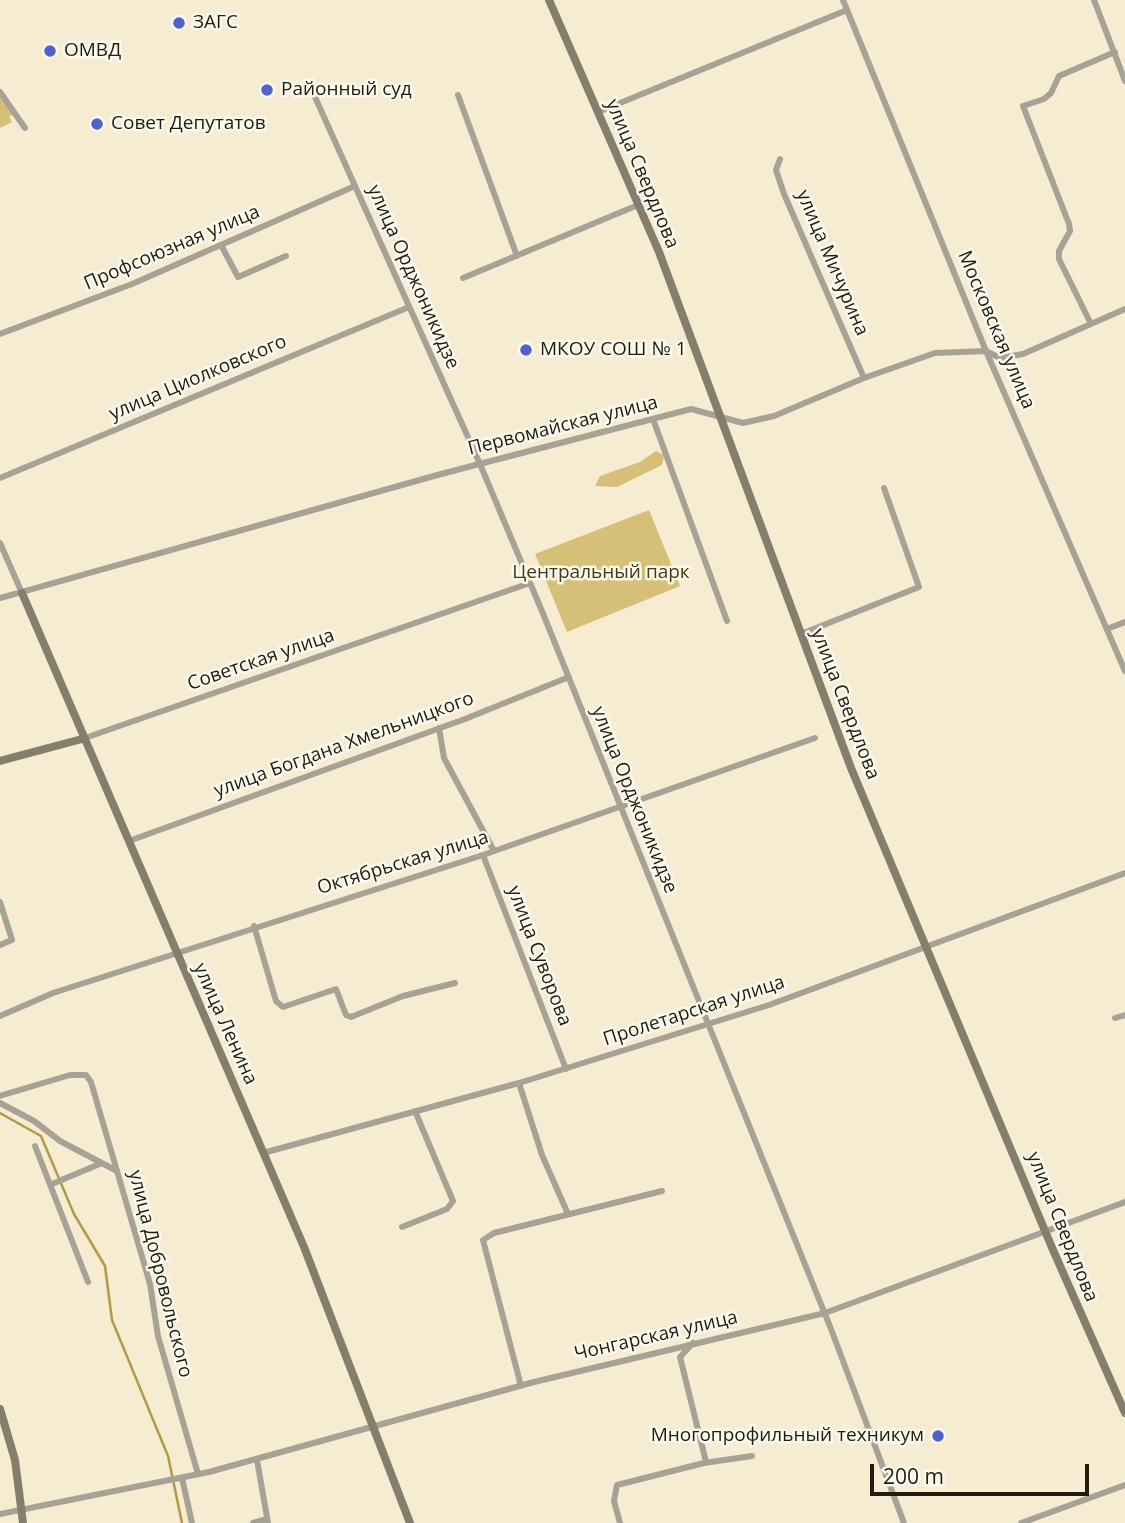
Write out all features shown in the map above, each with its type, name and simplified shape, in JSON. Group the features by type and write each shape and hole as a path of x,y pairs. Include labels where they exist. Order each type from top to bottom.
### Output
{"street":[{"name":"улица Свердлова","path":"549,0 638,205 720,414 851,768 1125,1413"},
{"name":"Московская улица","path":"843,0 986,351 1125,671"},
{"path":"1094,0 1125,80"},
{"path":"598,112 847,10"},
{"path":"1091,324 1059,259 1059,251 1070,231 1069,224 1023,106 1044,99 1051,93 1059,76 1115,52"},
{"path":"0,92 25,128"},
{"path":"458,95 517,256"},
{"name":"улица Орджоникидзе","path":"315,97 480,464 569,677 825,1313 904,1523"},
{"name":"улица Мичурина","path":"780,159 776,170 784,194 864,378"},
{"name":"Профсоюзная улица","path":"0,334 132,284 355,186"},
{"path":"463,278 638,205"},
{"path":"222,245 238,277 286,256"},
{"name":"улица Циолковского","path":"0,478 409,307"},
{"name":"Первомайская улица","path":"0,598 480,464 691,409 720,414 743,423 774,416 864,378 935,353 986,351 1000,358 1023,354 1125,309"},
{"path":"653,419 727,621"},
{"path":"802,634 919,587 884,488"},
{"name":"улица Ленина","path":"0,542 82,739 129,841 304,1247 410,1523"},
{"name":"Советская улица","path":"0,761 82,739 530,583"},
{"path":"1107,628 1125,622"},
{"name":"улица Богдана Хмельницкого","path":"129,841 439,728 569,677"},
{"path":"439,728 444,758 494,851"},
{"name":"Октябрьская улица","path":"0,1016 53,993 254,926 483,855 815,738"},
{"name":"улица Суворова","path":"483,855 566,1069"},
{"name":"Пролетарская улица","path":"263,1153 566,1069 820,987 1125,873"},
{"path":"0,902 12,940 0,945"},
{"path":"254,926 276,1001 283,1007 336,989 346,1015 351,1017 403,996 455,983"},
{"path":"1115,1018 1125,1015"},
{"name":"улица Добровольского","path":"0,1096 70,1075 86,1075 91,1082 150,1284 158,1336 198,1474"},
{"path":"519,1083 542,1155 568,1213"},
{"path":"0,1103 117,1171"},
{"path":"402,1227 449,1208 453,1201 415,1111"},
{"path":"35,1146 88,1282"},
{"path":"52,1184 102,1163"},
{"path":"521,1386 483,1240 490,1234 662,1191"},
{"name":"Чонгарская улица","path":"22,1508 184,1478 521,1386 695,1342 825,1313 1125,1202"},
{"path":"695,1342 680,1357 706,1462"},
{"path":"0,1409 15,1460 23,1523"},
{"path":"620,1523 614,1501 617,1485 706,1462 752,1456"},
{"path":"253,1523 267,1521 257,1460"},
{"path":"184,1478 192,1523"},
{"path":"1021,1523 1125,1485"},
{"path":"0,1514 22,1508"}],"green space":[{"path":"0,94 16,117 9,115 12,122 0,128"},
{"path":"656,451 664,455 662,465 617,487 595,486 600,476 640,462"},
{"name":"Центральный парк","path":"649,510 680,586 567,632 535,554"}],"waterway":[{"path":"0,1113 41,1136 74,1214 105,1266 112,1320 168,1456 182,1523"}],"place":[{"name":"ЗАГС","path":"179,23"},
{"name":"ОМВД","path":"50,51"},
{"name":"Районный суд","path":"267,90"},
{"name":"Совет Депутатов","path":"97,124"},
{"name":"МКОУ СОШ № 1","path":"526,350"},
{"name":"Многопрофильный техникум","path":"938,1436"}]}
